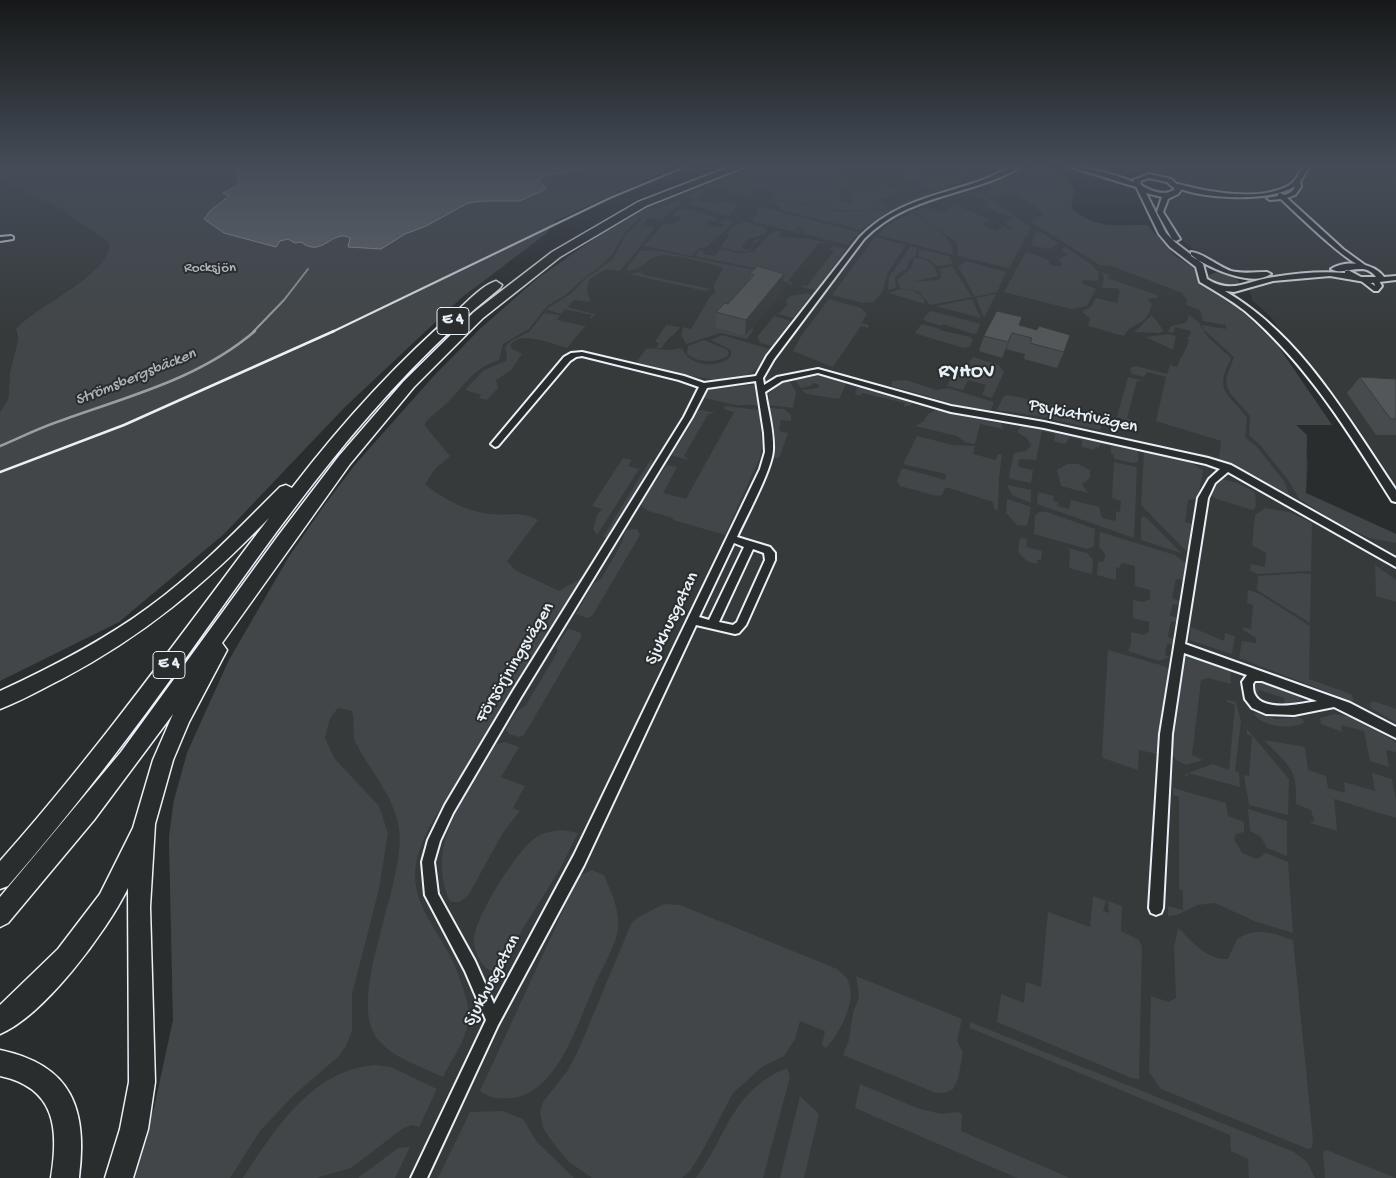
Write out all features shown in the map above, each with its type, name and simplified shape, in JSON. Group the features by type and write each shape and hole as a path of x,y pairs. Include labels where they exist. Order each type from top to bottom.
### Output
{"highway":[{"name":"E 4","path":"0,878 75,790 331,448 400,371 456,318 530,260 590,222"},
{"name":"E 4","path":"0,915 99,797 167,706 266,564 349,451 436,354 504,293 562,249 604,222"},
{"path":"0,700 85,658 125,633 168,602 229,548 331,448"},
{"path":"0,1021 22,1004 52,974 83,938 119,882 144,824 156,777 171,741 193,695 266,564"},
{"path":"119,1178 134,1129 142,1082 138,906 144,824"},
{"path":"0,1063 14,1065 34,1072 48,1084 61,1102 67,1124 68,1147 64,1178"}],"street":[{"path":"495,444 567,359 574,355 582,354 680,378 704,386 759,378 770,358 858,242 879,222"},
{"path":"1157,222 1163,234 1173,246 1200,266 1202,276 1208,284 1246,308 1286,347"},
{"path":"1166,222 1174,236 1190,251 1206,262 1241,278 1246,300 1275,328 1286,347 1349,428 1396,498"},
{"path":"1310,222 1362,266 1376,271 1396,273"},
{"path":"0,239 11,238"},
{"path":"1341,250 1352,276"},
{"path":"1202,276 1204,272 1212,270 1252,275 1362,266"},
{"path":"1376,271 1380,277 1377,280"},
{"path":"1208,284 1224,290 1284,278 1337,274 1362,279 1396,278"},
{"name":"Psykiatrivägen","path":"761,391 780,379 818,371 951,409 1044,425 1228,467 1396,563"},
{"name":"Sjukhusgatan","path":"419,1178 492,1020 578,860 764,469 769,452 768,432 759,378"},
{"name":"Försörjningsvägen","path":"492,1020 470,966 432,895 428,862 434,840 449,809 512,702 684,424 704,386"},
{"path":"1156,908 1166,734 1203,498 1212,481 1228,467"},
{"path":"693,620 735,630 741,625 770,560 770,553 767,550 732,539"},
{"path":"712,625 750,545"},
{"name":"Psykiatrivägen","path":"1383,556 1396,559"},
{"path":"1180,648 1332,702 1364,715 1396,733"},
{"path":"1262,676 1252,677 1247,682 1246,689 1249,697 1264,708 1289,711 1332,702"}],"shaded area":[{"path":"0,222 79,222 109,242 110,247 107,258 95,271 20,325 16,334 18,340 10,372 8,400 0,412"},
{"path":"208,222 433,222 405,234 381,249 348,247 350,238 344,236 315,247 301,242 295,243 288,239 280,241 276,247 224,233"},
{"path":"621,222 1049,222 1102,263 1183,293 1187,300 1186,305 1228,317 1296,425 1308,463 1306,493 1396,534 1396,1178 138,1178 166,1103 173,1020 169,837 173,802 187,753 229,660 290,555 354,466 432,378 481,328 537,279"},
{"path":"1169,222 1396,222 1396,495 1290,348 1270,316 1253,301 1246,280 1201,255 1176,235"}],"green space":[{"name":"Rocksjön","path":"79,222 554,222 547,233 461,298 345,407 224,534 119,622 0,681 0,412 8,400 10,372 18,340 16,329 25,320 88,276 108,253 109,242"},
{"path":"622,222 636,222 625,232 612,255 603,264 579,282 567,294 547,306 529,329 503,344 499,360 475,373 425,423 425,426 450,456 435,469 425,484 447,499 474,511 522,515 538,520 507,561 515,570 559,591 582,578 431,824 419,851 415,873 417,892 424,910 454,965 467,1003 468,1026 459,1049 443,1077 410,1062 386,1048 380,1042 370,1024 368,1000 371,972 394,880 399,852 399,829 387,794 355,741 352,711 338,708 330,718 325,738 334,758 379,806 388,833 379,889 352,994 352,1030 346,1046 339,1056 293,1096 260,1131 230,1178 130,1178 154,1108 173,1020 169,837 174,802 187,753 229,660 290,555 354,466 432,378 481,328 537,279 601,234"},
{"path":"640,222 644,222 642,224 655,228 620,271 606,269 589,280 587,291 591,302 574,300 567,307 594,314 598,311 592,318 590,318 592,315 565,309 561,314 546,309 572,293 585,279 613,259 626,234"},
{"path":"677,222 708,222 706,224 720,228 724,224 718,223 733,223 707,247 698,249 692,256 644,246 664,223 674,224"},
{"path":"745,222 764,227 767,231 766,234 749,239 741,248 749,250 755,243 752,242 761,238 749,251 736,251 720,247 728,237 727,232 737,224"},
{"path":"756,222 819,222 859,232 847,245 805,234 796,227 802,234"},
{"path":"829,222 873,222 861,230"},
{"path":"894,222 927,222 945,236 952,248 953,255 878,235 886,226"},
{"path":"929,222 987,222 982,225 997,231 1004,226 1013,230 1005,223 1024,222 1031,227 1028,236 1023,237 1025,240 1009,268 958,256 957,243"},
{"path":"1031,222 1095,222 1108,225 1147,225 1174,255 1194,268 1199,284 1238,308 1276,343 1332,425 1296,425 1307,435 1306,493 1396,534 1396,543 1369,538 1333,520 1299,499 1289,481 1260,445 1249,435 1250,416 1230,393 1227,386 1226,379 1234,357 1204,330 1202,325 1226,329 1226,325 1203,321 1200,310 1186,305 1187,300 1182,293 1111,266 1100,265"},
{"path":"783,231 779,236 825,243 819,243 788,281 793,283 791,285 763,270 694,256 701,250 704,251 703,254 714,256 720,249 738,253 753,252 770,234"},
{"path":"1040,232 1058,244 1049,249 1031,245 1035,233"},
{"path":"875,237 906,245 887,274 883,291 874,302 863,303 832,295"},
{"path":"835,246 846,249 816,290 802,287 803,285 807,286 834,251 829,249"},
{"path":"911,246 917,248 916,256 910,259 907,268 895,277 896,288 888,290 889,277"},
{"path":"1065,247 1092,265 1099,273 1098,281 1084,280 1081,283 1096,289 1087,306 1071,309 1004,292 1026,252 1047,259 1052,266 1062,266 1059,259 1068,254 1060,250"},
{"path":"919,249 949,256 953,264 937,266 929,260 918,256"},
{"path":"654,250 760,271 786,286 779,286 716,328 745,336 751,328 754,329 747,339 720,333 686,344 681,334 683,327 691,329 711,295 715,293 714,285 723,268 690,259 664,255 653,258 638,268 627,271 627,268 640,251"},
{"path":"914,258 930,262 938,276 912,282 938,280 941,277 940,269 952,266 972,297 930,305 918,291 900,288 897,280 911,268"},
{"path":"966,261 1006,272 997,292 975,297 958,266"},
{"path":"640,272 645,275 711,289 705,291 629,274"},
{"path":"1102,272 1110,275 1107,278 1157,295 1157,298 1147,299 1152,304 1143,321 1131,328 1124,336 1088,326 1090,318 1083,313 1084,310 1091,307 1096,298 1117,303 1120,290 1116,288 1102,288 1104,279"},
{"path":"1217,272 1228,274 1239,281 1239,286 1227,288 1209,281 1207,276"},
{"path":"901,289 919,294 925,304 889,293"},
{"path":"808,293 811,295 793,318 776,313 780,313 788,304 785,302 790,296"},
{"path":"996,294 984,318 976,298"},
{"path":"829,299 861,308 867,314 861,323 869,325 868,328 861,326 833,367 793,351 801,336"},
{"path":"972,299 981,318 935,306 936,306"},
{"path":"930,311 980,325 977,333 973,334 943,324 942,326 923,319"},
{"path":"544,313 560,315 557,320 584,326 587,324 567,348 537,339 529,338 515,341 510,345 512,349 522,354 511,370 496,380 498,388 487,400 479,398 481,395 465,390 484,370 506,361 505,347 511,341 530,331"},
{"path":"1152,315 1164,331 1159,333 1134,332"},
{"path":"1189,315 1199,323 1207,336 1230,357 1231,359 1223,379 1223,386 1229,397 1247,418 1245,437 1257,447 1284,481 1290,497 1231,463 1200,456 1200,453 1219,458 1221,441 1156,421 1166,377 1147,372 1144,377 1132,374 1130,368 1136,366 1167,374 1170,365 1177,367 1188,344 1189,339 1185,338 1189,337 1191,331 1175,327 1174,333 1168,332 1171,326 1186,323"},
{"path":"774,316 791,321 772,346 760,343 757,337"},
{"path":"922,324 971,337 973,340 969,347 964,348 917,334 915,332"},
{"path":"666,325 680,327 662,348 656,348 659,343 655,342"},
{"path":"1168,334 1176,336 1173,350 1146,337"},
{"path":"722,335 769,349 754,371 739,378 710,379 636,362 647,348 670,350 682,348 685,354 697,362 704,364 719,363 731,356 731,350 711,340"},
{"path":"704,340 726,349 729,352 728,356 718,360 707,361 696,359 687,354 688,346"},
{"path":"973,357 999,365 1004,372 992,398 982,395 986,385 968,380 963,390 947,386 957,366 965,368"},
{"path":"823,375 847,381 839,399 807,394 801,390 817,388 820,385 813,383 811,386 801,388 794,379"},
{"path":"1128,377 1144,381 1137,381 1127,418 1134,421 1132,423 1117,417"},
{"path":"906,380 936,390 948,388 994,402 991,410 964,407 892,386 892,381"},
{"path":"789,381 796,392 793,408 769,405 769,393 780,384"},
{"path":"755,385 758,405 735,405 704,398 707,392 712,389"},
{"path":"864,386 912,402 911,405 904,407 905,403 862,393 860,396 855,394 857,388"},
{"path":"1006,395 1034,400 1100,419 1102,424 1100,430 1038,416 997,410 1003,397"},
{"path":"725,406 759,410 762,446 760,457 725,535 648,511 642,506 641,502 667,465 677,467 663,493 686,499 734,412 724,409"},
{"path":"770,408 784,409 791,415 791,421 781,420 779,431 788,433 779,458 773,458 775,437"},
{"path":"937,409 990,419 992,422 1001,423 1003,429 980,424 975,444 965,442 957,436 915,426 923,422 928,414"},
{"path":"696,411 716,413 708,414 684,456 689,460 673,456 671,452"},
{"path":"1022,425 1036,426 1138,449 1138,462 1133,463 1114,459 1114,455 1111,454 1111,446 1100,444 1099,448 1095,447 1094,450 1082,447 1082,440 1070,437 1065,444 1054,441 1055,434 1042,431 1036,460 1019,459 1018,467 1033,470 1031,483 1011,479 1009,476 1014,453 1026,451 1031,446 1027,438 1017,432"},
{"path":"917,436 953,445 975,446 973,454 996,460 998,454 1002,455 998,510 994,509 993,502 949,488 945,488 942,495 937,496 900,486 897,481 902,468 945,480 946,474 903,464"},
{"path":"1144,451 1186,460 1203,470 1198,498 1188,500 1185,522 1194,525 1189,550 1184,549 1141,505"},
{"path":"623,458 632,460 628,466 639,469 597,535 593,529 597,515 602,509 592,506"},
{"path":"651,459 653,462 607,538 603,537"},
{"path":"1114,462 1137,467 1134,538 1037,504 1038,492 1054,496 1053,501 1058,502 1057,506 1069,509 1071,500 1099,507 1102,518 1116,521 1116,511 1120,512 1121,501 1112,498"},
{"path":"1067,464 1078,464 1090,470 1090,478 1082,484 1088,493 1061,486 1057,470"},
{"path":"1222,479 1237,483 1255,492 1256,506 1253,510 1214,498 1211,493 1212,486 1216,481"},
{"path":"1007,485 1031,490 1031,503 1012,495"},
{"path":"1007,499 1031,507 1027,526 1017,525 1006,513"},
{"path":"1265,508 1289,512 1312,523 1311,571 1258,574 1250,571 1251,564 1265,567 1266,553 1252,545 1255,515"},
{"path":"1039,512 1047,512 1095,529 1094,546 1087,549 1034,534 1035,516"},
{"path":"1143,516 1181,553 1141,540 1141,519"},
{"path":"637,529 640,535 592,616 587,618 576,614 593,584 601,579 622,543 624,534 627,530"},
{"path":"1100,532 1175,555 1187,564 1184,580 1176,579 1172,598 1181,602 1180,606 1173,604 1170,615 1179,619 1178,623 1171,621 1168,637 1176,640 1176,646 1167,643 1165,655 1170,657 1159,661 1128,651 1131,644 1131,632 1143,635 1149,632 1149,622 1133,618 1133,600 1143,602 1150,599 1150,590 1135,586 1135,566 1121,563 1120,568 1116,567 1116,580 1097,575 1098,562 1104,561 1105,557 1104,552 1099,548"},
{"path":"1020,538 1027,539 1026,547 1042,551 1041,560 1037,560 1037,564 1027,561 1018,552"},
{"path":"1064,547 1087,553 1093,560 1092,574 1069,568 1070,550"},
{"path":"1375,565 1396,580 1396,602 1376,596"},
{"path":"1311,574 1310,623 1257,590 1258,576"},
{"path":"1248,590 1258,593 1310,626 1309,679 1352,695 1354,702 1239,658 1242,641 1256,643 1256,638 1243,630 1243,627 1251,629 1253,605 1247,603"},
{"path":"1191,627 1224,641 1225,633 1235,636 1232,654 1189,640"},
{"path":"568,629 579,632 582,636 524,735 519,737 509,734 506,730 507,727 517,711 526,705 558,651 556,647"},
{"path":"1108,650 1164,666 1172,671 1161,750 1157,754 1139,750 1138,770 1103,758 1102,754"},
{"path":"1189,656 1230,669 1231,684 1208,678 1201,680 1192,755 1203,760 1186,765 1176,760 1171,752 1183,659"},
{"path":"1258,682 1282,686 1294,692 1302,700 1285,706 1284,698 1259,690 1257,697 1253,687"},
{"path":"1225,701 1236,702 1241,721 1235,771 1239,772 1240,787 1188,773 1187,778 1185,774 1213,764 1229,770 1235,705"},
{"path":"1373,701 1396,709 1396,723 1371,708 1370,703"},
{"path":"1257,712 1276,719 1298,717 1303,719 1304,723 1292,726 1270,725 1258,719 1254,714"},
{"path":"1335,714 1356,718 1396,742 1396,752 1386,750 1389,767 1370,761 1364,731 1341,725 1342,732 1321,724 1320,718"},
{"path":"1247,729 1289,779 1288,815 1249,805 1244,775 1249,776 1252,736 1247,734"},
{"path":"1264,740 1305,747 1308,770 1326,776 1328,788 1345,793 1344,782 1375,791 1372,773 1392,779 1396,800 1396,818 1334,799 1337,831 1310,823 1314,820 1311,810 1296,804 1295,782 1290,768"},
{"path":"505,742 519,747 501,777 525,786 513,808 520,811 504,831 469,894 460,901 450,901 443,880 442,860 445,840 461,802 472,783 497,744"},
{"path":"1173,788 1226,803 1228,816 1244,822 1244,832 1236,834 1234,839 1242,853 1257,859 1266,853 1288,862 1293,933 1254,921 1215,903 1197,905 1177,915 1168,916 1168,906 1183,910 1183,890 1179,889 1179,797 1173,795"},
{"path":"1248,809 1287,821 1287,856 1267,848 1261,837 1250,831"},
{"path":"563,830 578,833 560,869 499,967 491,971 487,969 476,952 474,938 476,928 489,900 526,846 541,835"},
{"path":"592,870 604,875 616,908 618,929 611,950 573,1036 554,1069 542,1083 529,1093 513,1098 488,1096 480,1091 579,876"},
{"path":"1093,896 1106,901 1103,911 1109,913 1108,901 1122,906 1121,931 1139,940 1142,947 1139,1079 1132,1078 997,1022 1001,994 1024,1003 1026,982 1041,987 1048,912 1090,927"},
{"path":"664,904 680,905 837,969 848,981 851,997 849,1007 836,1035 826,1048 822,1045 825,1031 800,1021 795,1039 784,1056 762,1067 733,1093 704,1148 690,1171 682,1178 592,1178 568,1161 554,1144 543,1128 540,1111 543,1102 568,1070 578,1051 631,924 637,918"},
{"path":"1178,928 1200,949 1220,959 1228,959 1237,939 1251,933 1265,932 1293,940 1313,1140 1312,1148 1308,1149 1161,1089 1149,1072 1151,996 1169,1002 1176,998 1174,948"},
{"path":"856,976 962,1019 957,1041 963,1052 958,1079 953,1089 945,1093 936,1093 843,1055 849,1040 853,1013 859,997"},
{"path":"970,1022 1294,1152 1307,1162 1315,1178 1249,1178 1248,1159 1231,1151 1230,1135 970,1028"},
{"path":"375,1065 391,1067 437,1089 419,1127 412,1125 402,1129 351,1168 316,1178 243,1178 282,1122 314,1090 332,1078 353,1069"},
{"path":"787,1068 790,1077 763,1178 696,1178 707,1162 732,1115 742,1102 768,1078"},
{"path":"860,1084 917,1108 941,1114 959,1112 962,1115 961,1131 1070,1178 1017,1178 855,1108"},
{"path":"800,1096 819,1114 804,1178 780,1178"},
{"path":"502,1111 523,1119 537,1142 574,1178 438,1178 470,1112"},
{"path":"410,1147 395,1178 358,1178 398,1148"},
{"path":"1325,1150 1396,1178 1325,1178 1323,1153"}],"building":[{"path":"758,266 784,274 746,320 716,312 725,303 728,304 754,275 750,274"},
{"path":"997,311 1022,317 1019,325 1037,330 1039,326 1070,335 1064,352 1030,343 1032,338 1012,333 1008,342 984,336"},
{"path":"1360,377 1396,379 1396,419 1391,419"}],"waterway":[{"name":"Strömsbergsbäcken","path":"253,332 284,300 308,269"},
{"name":"Strömsbergsbäcken","path":"0,446 50,425 160,386 185,375 233,348 255,331"}],"railway":[{"path":"332,332 560,222"},
{"path":"0,472 124,425 334,331"}],"district":[{"name":"RYHOV","path":"967,373"}]}
